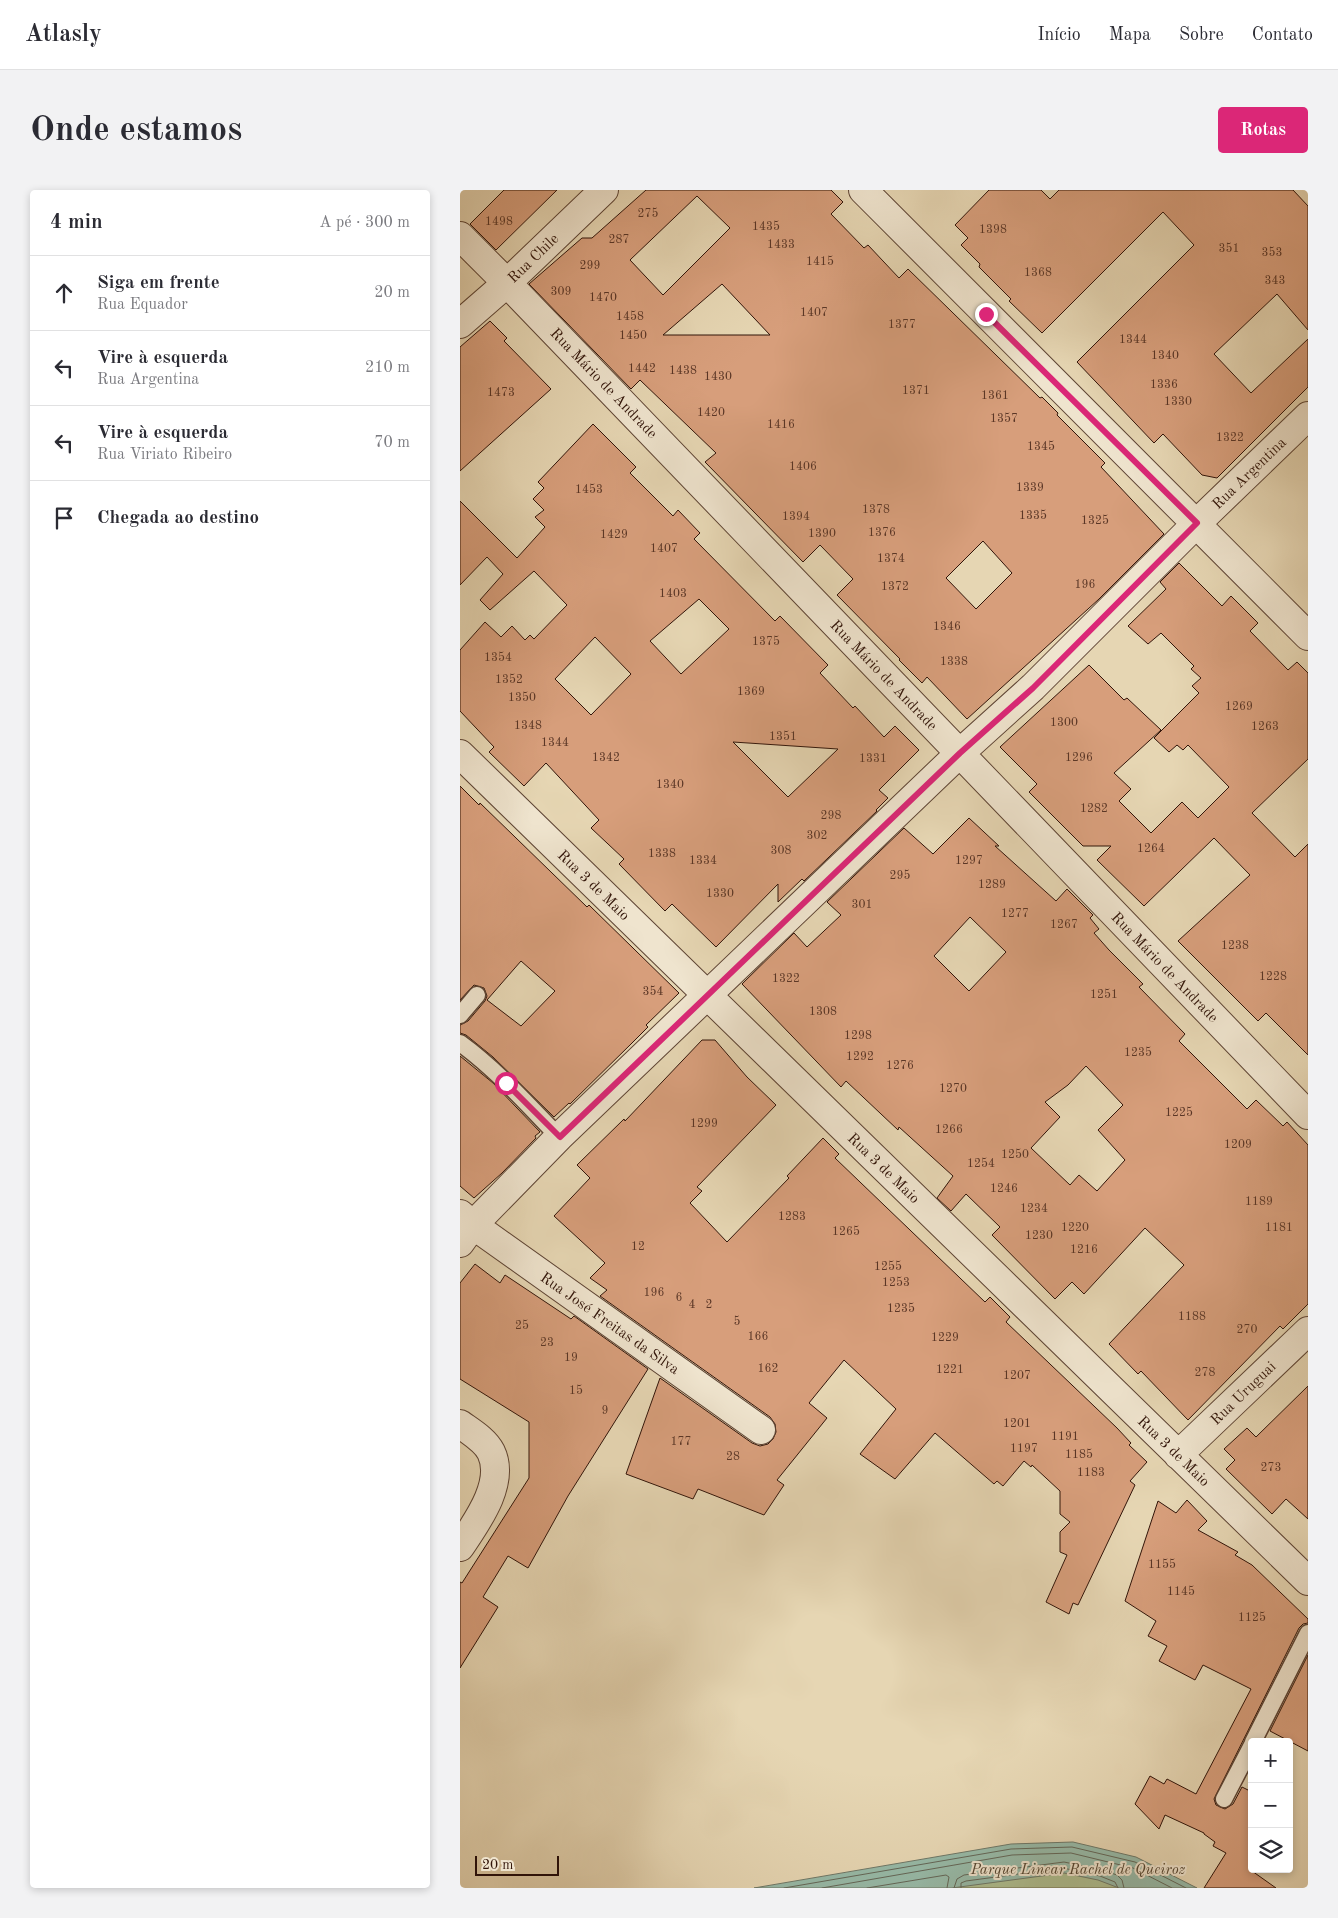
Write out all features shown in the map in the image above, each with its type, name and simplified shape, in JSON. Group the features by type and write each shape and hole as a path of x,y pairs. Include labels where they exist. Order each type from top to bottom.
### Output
{"street":[{"name":"Rua Chile","path":"460,324 507,283 604,190"},
{"path":"862,190 1308,636"},
{"name":"Rua Mário de Andrade","path":"460,236 1308,1116"},
{"name":"Rua Argentina","path":"464,1227 960,753 1033,688 1197,523 1308,416"},
{"name":"Rua 3 de Maio","path":"460,754 1308,1582"},
{"name":"Rua José Freitas da Silva","path":"464,1227 761,1430"},
{"name":"Rua Uruguai","path":"1178,1455 1308,1331"},
{"path":"460,1547 490,1496 495,1468 491,1452 470,1431"}],"lane":[{"path":"460,1015 478,995"},
{"path":"460,1043 506,1083 560,1137"},
{"path":"1255,1738 1308,1633"},
{"path":"1224,1799 1248,1751"}],"green space":[{"name":"Parque Linear Rachel de Queiroz","path":"1007,1853 1192,1888 806,1888"}],"water":[{"name":"Parque Linear Rachel de Queiroz","path":"1073,1842 1136,1857 1197,1888 1119,1888 1098,1880 1064,1873 952,1888 754,1888 1011,1844"}],"building":[{"path":"504,190 557,190 496,250 470,224"},
{"path":"646,190 831,190 843,202 831,214 864,248 868,245 899,278 908,269 1040,398 1042,397 1058,413 1057,415 1105,463 1101,467 1164,534 1099,599 967,719 927,677 922,683 837,595 853,579 820,545 803,562 705,462 716,453 640,380 631,389 529,284 582,238 592,238","holes":["697,196 730,228 663,295 630,260","722,284 770,335 663,335","983,541 1012,573 976,609 946,578"]},
{"path":"989,190 1041,190 1050,199 1059,190 1293,190 1308,206 1308,330 1277,294 1214,354 1251,393 1308,339 1308,387 1217,478 1202,475 1163,434 1154,443 1077,362 1194,245 1163,212 1042,333 1009,301 1011,299 979,267 980,264 961,245 968,238 955,225"},
{"path":"490,321 507,338 504,341 551,389 460,471 460,347"},
{"path":"593,424 636,467 630,473 673,516 678,510 700,533 694,539 775,621 780,616 828,665 820,673 853,708 855,706 884,737 895,726 919,750 879,790 888,798 877,811 804,881 802,879 778,902 778,884 716,947 672,904 665,911 619,864 624,859 591,828 599,820 546,763 524,786 489,752 494,747 460,711 460,650 485,622 501,637 512,626 525,640 530,635 534,639 567,605 534,571 490,610 480,600 503,574 487,557 460,585 460,501 517,558 545,527 535,517 544,510 533,499 544,488 538,482","holes":["699,599 729,629 681,674 650,641","595,637 631,674 591,715 555,679","733,742 838,749 788,797"]},
{"path":"1179,563 1222,606 1231,596 1258,623 1250,631 1288,670 1297,662 1308,673 1308,759 1252,813 1295,857 1308,844 1308,1055 1266,1013 1258,1021 1178,941 1250,875 1214,838 1144,906 1097,860 1111,846 1083,846 1029,792 1037,784 1000,747 1089,665 1124,700 1127,698 1161,730 1114,773 1131,789 1119,801 1151,833 1182,802 1198,818 1229,787 1188,745 1183,750 1177,745 1169,752 1154,738 1199,693 1192,686 1201,678 1191,669 1194,666 1161,633 1148,644 1128,626 1166,589 1160,582"},
{"path":"460,786 587,907 589,905 679,993 646,1025 648,1027 632,1043 570,1104 554,1117 493,1057 466,1035 460,1033 460,1025 468,1021 485,1001 487,996 484,988 474,985 460,1000","holes":["521,961 555,991 521,1026 487,1000"]},
{"path":"969,818 999,846 995,846 1056,901 1067,889 1093,915 1090,918 1099,929 1094,933 1143,984 1139,987 1185,1034 1179,1041 1247,1109 1256,1100 1283,1126 1287,1122 1308,1145 1308,1304 1283,1329 1280,1326 1188,1420 1141,1371 1138,1374 1109,1344 1184,1265 1145,1228 1084,1294 1072,1282 1055,1299 992,1235 1000,1227 966,1194 951,1211 937,1198 953,1176 899,1127 898,1130 846,1081 841,1087 742,984 794,933 807,947 841,915 827,902 904,828 933,854","holes":["970,917 1006,952 969,991 934,956","1086,1066 1123,1105 1098,1130 1125,1160 1097,1191 1079,1175 1070,1185 1031,1148 1060,1117 1045,1102 1068,1085"]},
{"path":"702,1040 715,1040 747,1077 776,1105 697,1187 702,1191 690,1203 727,1242 789,1178 787,1176 823,1138 839,1154 835,1158 985,1302 990,1297 1010,1317 1006,1322 1117,1428 1131,1443 1129,1445 1147,1462 1130,1481 1135,1485 1078,1605 1073,1603 1069,1614 1046,1602 1067,1555 1060,1552 1060,1532 1070,1522 1060,1514 1060,1491 1032,1465 1031,1467 1024,1461 1003,1486 997,1481 994,1484 935,1433 895,1479 860,1454 896,1409 844,1360 809,1403 827,1418 777,1480 784,1485 764,1515 698,1489 693,1499 626,1474 660,1378 752,1443 760,1446 768,1444 776,1432 775,1424 770,1417 600,1296 607,1290 590,1278 605,1263 554,1216 590,1178 577,1165 624,1119 625,1121"},
{"path":"460,1056 493,1083 540,1132 502,1173 474,1198 460,1186"},
{"path":"475,1264 500,1283 505,1275 571,1319 574,1316 648,1369 568,1496 528,1568 508,1556 483,1597 498,1607 460,1668 460,1582 462,1583 529,1478 529,1422 460,1379 460,1283"},
{"path":"1308,1386 1308,1519 1286,1499 1272,1514 1226,1469 1235,1460 1224,1449 1247,1428 1256,1437"},
{"path":"1187,1500 1207,1521 1198,1530 1238,1552 1235,1555 1252,1565 1308,1619 1308,1623 1303,1624 1299,1628 1214,1799 1216,1805 1225,1809 1233,1804 1242,1787 1248,1790 1248,1873 1255,1873 1276,1888 1204,1888 1226,1853 1213,1846 1215,1842 1204,1833 1165,1815 1159,1829 1135,1804 1150,1776 1164,1784 1167,1779 1196,1794 1251,1689 1203,1665 1195,1680 1159,1661 1167,1646 1148,1636 1156,1621 1125,1601 1158,1501 1176,1513"},
{"path":"1308,1655 1308,1751 1293,1743 1293,1738 1283,1738 1270,1731"}],"route":[{"path":"506,1083 560,1137 960,753 1033,688 1197,523 986,314"}]}
